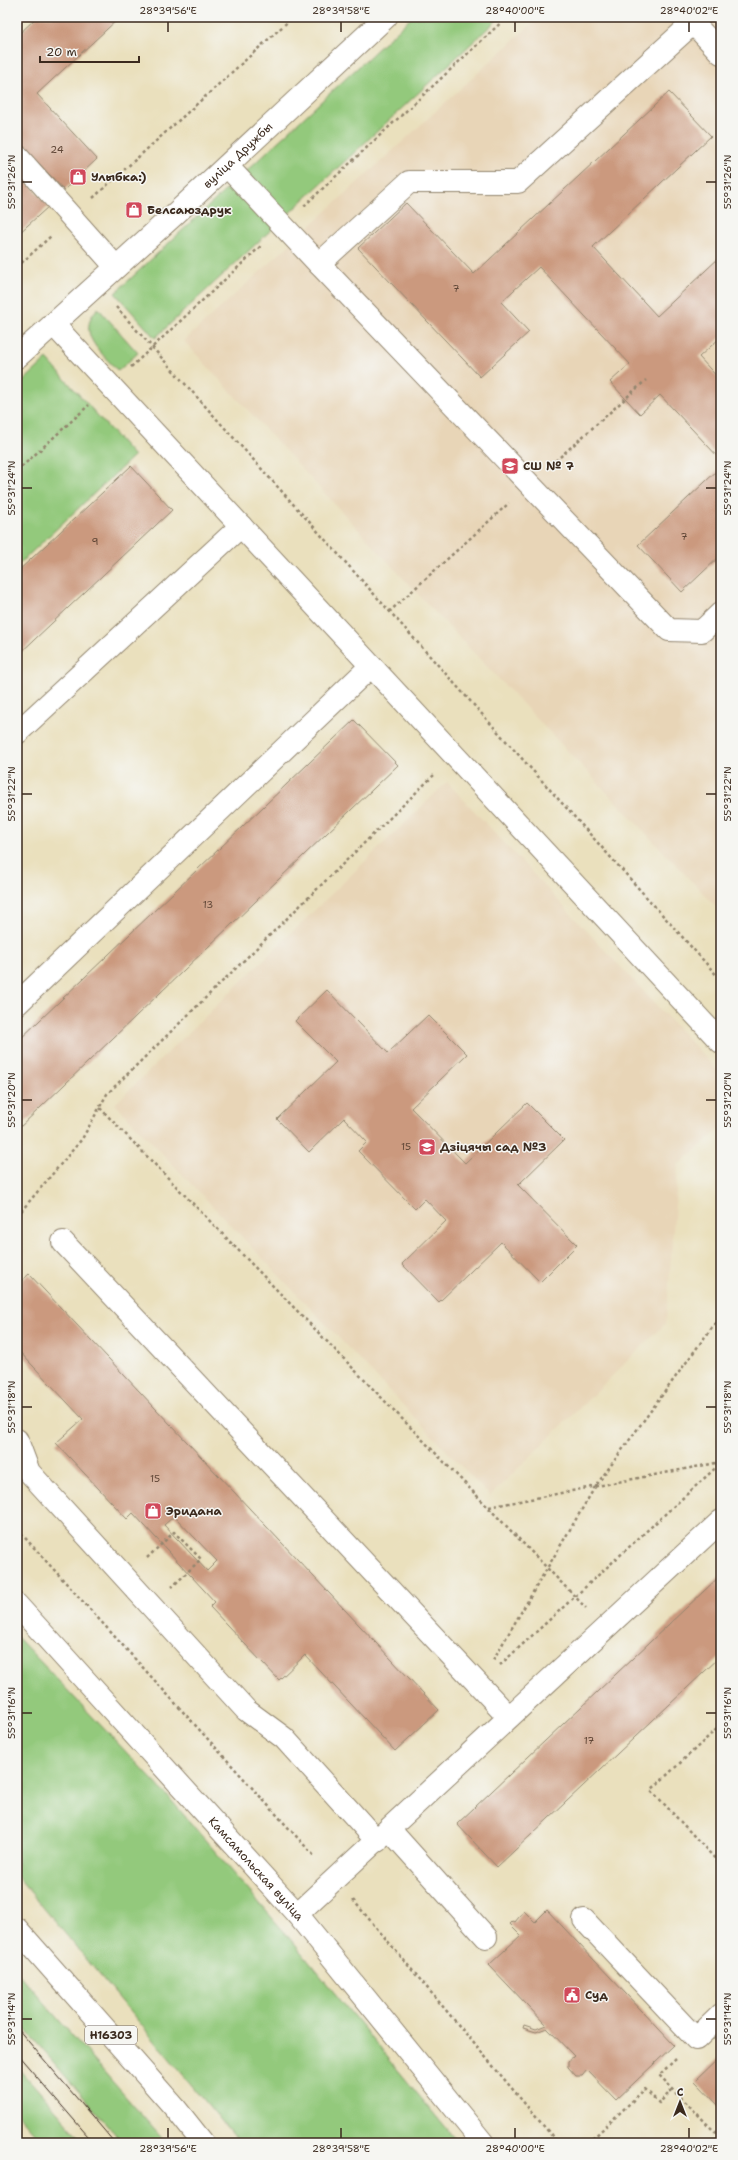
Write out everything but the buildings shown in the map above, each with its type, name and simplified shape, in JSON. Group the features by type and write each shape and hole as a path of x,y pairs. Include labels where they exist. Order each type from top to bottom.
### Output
{"street":[{"name":"вуліца Дружбы","path":"17,357 227,166 386,17"},
{"path":"319,264 409,182 518,182 690,20 721,53"},
{"path":"17,156 116,267"},
{"path":"227,166 669,630 702,631 721,613"},
{"path":"53,324 721,1042"},
{"path":"17,733 241,526"},
{"path":"17,1004 371,666"},
{"path":"63,1242 478,1686 509,1717"},
{"path":"17,1440 29,1472 246,1710 284,1738 486,1937"},
{"path":"297,1914 721,1521"},
{"name":"Камсамольская вуліца","path":"17,1605 297,1914 483,2143"},
{"path":"584,1920 696,2039 721,2015"},
{"name":"Н16303","path":"17,1929 170,2103 203,2143"}],"path":[{"path":"17,267 293,17"},
{"path":"116,306 389,612 721,980"},
{"path":"389,612 646,380"},
{"path":"17,1216 82,1139 107,1094 454,755"},
{"path":"100,1108 606,1628"},
{"path":"478,1686 595,1487 718,1319 721,1311"},
{"path":"489,1507 721,1463"},
{"path":"478,1686 721,1463"},
{"path":"17,1529 335,1879 558,2143"},
{"path":"161,1545 174,1532 201,1559 187,1572"},
{"path":"721,1725 651,1790 721,1865"},
{"path":"696,2039 659,2074 721,2138"},
{"path":"588,2143 645,2089 659,2103 673,2089"}],"shaded area":[{"name":"СШ № 7","path":"539,17 721,17 721,912 414,590 184,341"},
{"name":"Дзіцячы сад №3","path":"447,782 721,1074 721,1128 678,1165 666,1323 490,1496 115,1104"}],"green space":[{"path":"412,17 500,17 155,338 115,293"},
{"path":"98,308 138,353 118,371 98,350 90,334 89,326 91,317"},
{"path":"47,359 134,456 17,566 17,387"},
{"path":"17,1637 165,1793 291,1940 458,2143 240,2143 17,1876"},
{"path":"17,1972 166,2143 123,2143 17,2020"},
{"path":"17,2066 85,2143 43,2143 17,2114"}],"tram line":[{"path":"17,2028 115,2143"},
{"path":"17,2054 94,2143"}],"place":[{"name":"Улыбка:)","path":"78,177"},
{"name":"Белсаюздрук","path":"134,210"},
{"name":"СШ № 7","path":"510,466"},
{"name":"Дзіцячы сад №3","path":"427,1147"},
{"name":"Эридана","path":"153,1511"},
{"name":"Суд","path":"572,1995"}]}
